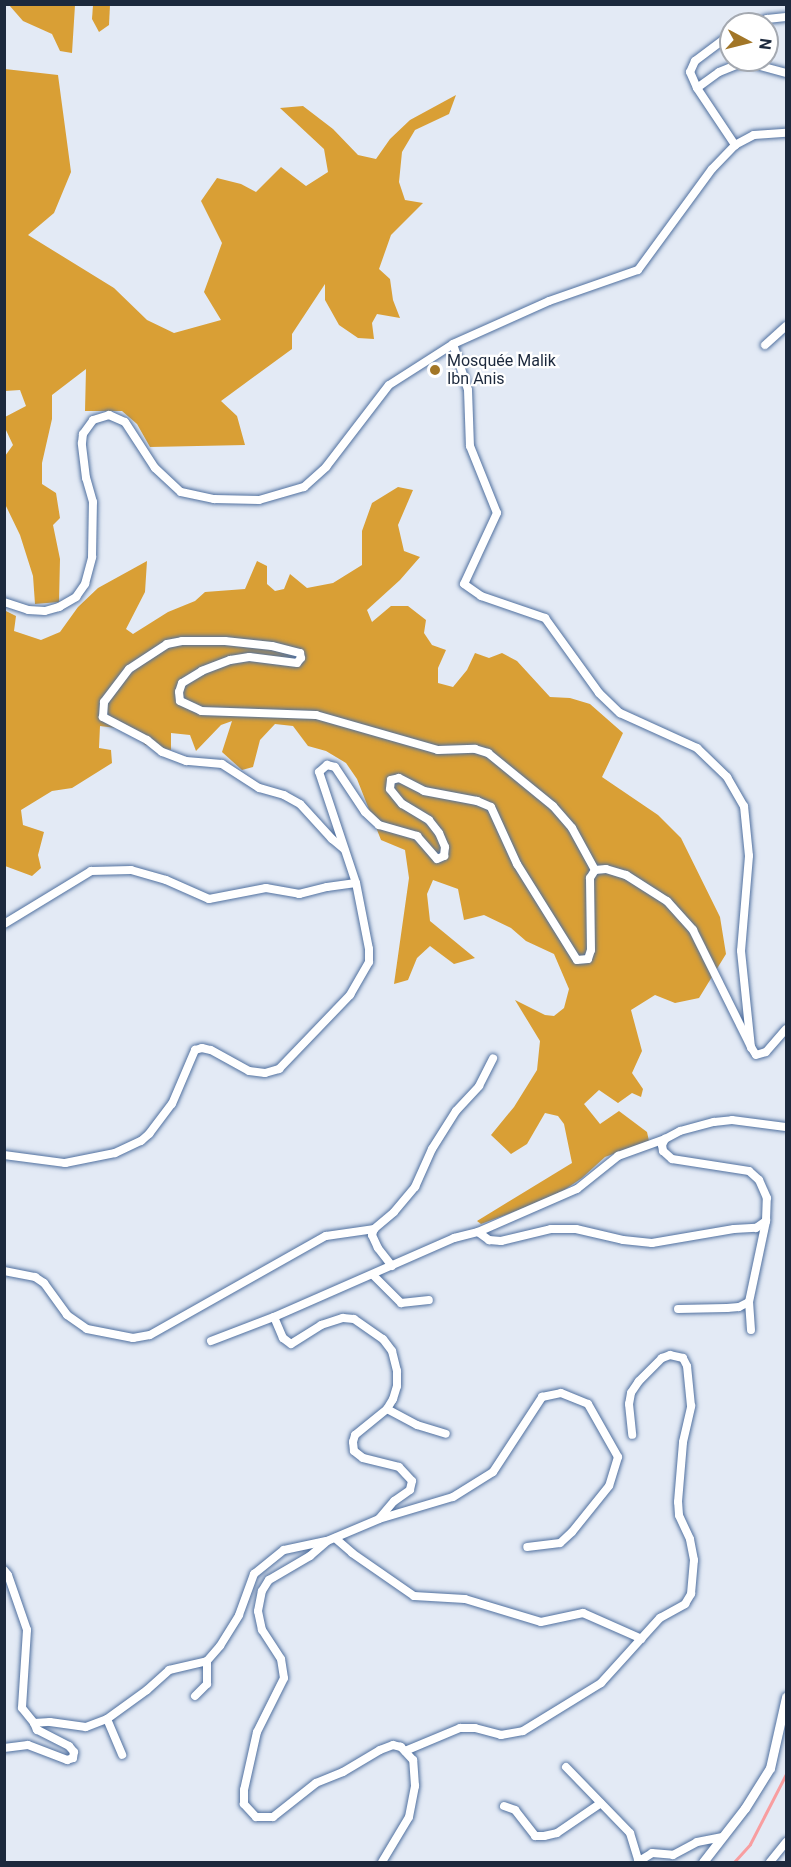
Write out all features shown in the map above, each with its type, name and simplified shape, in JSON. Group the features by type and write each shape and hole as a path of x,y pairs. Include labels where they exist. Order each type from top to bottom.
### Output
{"street":[{"path":"719,43 695,61 690,72 697,88 735,145"},
{"path":"697,88 719,72 736,65 749,63 786,74"},
{"path":"4,602 28,610 45,611 59,608 76,597 85,584 92,557 93,502 86,478 82,443 87,426 93,420 110,416 126,422 155,468 181,492 214,499 259,500 304,487 326,467 389,386 453,344 549,301 638,270 712,169 735,145 754,135 786,133"},
{"path":"765,345 786,326"},
{"path":"453,344 468,390 470,446 497,513 464,584 481,596 545,618 599,693 620,713 697,748 727,777 744,806 749,856 741,951 751,1047"},
{"path":"344,849 300,804 284,795 259,788 222,764 186,761 162,752 147,740 103,717 104,702 129,669 167,644 182,641 225,641 272,646 300,653 301,658 297,663 249,657 230,660 202,671 182,683 179,692 180,702 201,711 316,715 438,750 475,749 488,753 553,806 572,828 595,870"},
{"path":"4,1155 65,1163 115,1154 141,1141 172,1104 195,1050 202,1048 211,1050 249,1071 265,1073 279,1069 350,995 369,962 369,949 356,883 320,772 327,765 335,767 365,812 379,825 417,836 437,860 444,856 445,847 440,833 429,820 402,804 390,789 391,780 399,778 424,791 477,801 491,807 518,864 577,960 588,959 591,950 590,878 595,870"},
{"path":"595,870 606,869 626,875 667,901 693,930 756,1055 766,1052 786,1029"},
{"path":"4,924 92,872 131,870 166,880 209,899 266,888 299,894 327,886 356,883"},
{"path":"392,1266 378,1248 372,1235 374,1229 394,1212 415,1187 432,1149 456,1112 479,1086 493,1058"},
{"path":"210,1341 274,1317 454,1238 478,1232 577,1189 618,1156 695,1125 732,1120 786,1127"},
{"path":"665,1139 663,1151 672,1159 749,1171 765,1189 766,1221 749,1302 751,1330"},
{"path":"478,1232 489,1240 501,1241 551,1229 576,1229 623,1240 652,1243 734,1229 756,1228 766,1221"},
{"path":"4,1271 35,1277 44,1282 67,1315 87,1329 134,1338 150,1335 327,1236 374,1229"},
{"path":"373,1275 401,1303 429,1300"},
{"path":"678,1309 733,1308 749,1302"},
{"path":"274,1317 283,1338 291,1344 321,1325 343,1318 354,1319 383,1339 392,1351 397,1371 397,1386 387,1409 355,1435 353,1442 354,1451 363,1458 399,1467 412,1481 410,1490 394,1501 379,1519"},
{"path":"405,1751 460,1728 475,1728 501,1735 523,1731 601,1683 660,1618 685,1605 691,1594 694,1560 690,1539 679,1515 678,1502 682,1454 691,1406 687,1366 683,1358 670,1355 662,1358 639,1381 631,1393 629,1404 632,1435"},
{"path":"34,1723 50,1722 86,1727 106,1719 147,1690 169,1670 207,1661 220,1647 239,1615 254,1574 285,1550 331,1539 379,1519 453,1497 493,1472 542,1397 561,1393 588,1404 618,1457 609,1486 572,1532 560,1543 526,1547"},
{"path":"387,1409 417,1425 446,1434"},
{"path":"331,1539 414,1596 465,1599 541,1622 583,1613 642,1639"},
{"path":"331,1539 310,1556 269,1580 261,1592 258,1611 262,1630 281,1659 284,1678 257,1732 244,1790 244,1804 256,1817 273,1817 316,1783 343,1772 393,1745 405,1751 413,1760 415,1773 409,1817 382,1863"},
{"path":"4,1570 9,1575 27,1630 22,1708 38,1730 69,1746 74,1752 73,1758 67,1760 28,1745 4,1748"},
{"path":"195,1696 207,1684 207,1661"},
{"path":"703,1863 745,1808 770,1768 786,1697"},
{"path":"106,1719 122,1755"},
{"path":"566,1767 630,1833 638,1859 641,1860 652,1853 673,1855 697,1842 723,1837"},
{"path":"504,1806 515,1810 536,1836 544,1836 557,1833 601,1803"},
{"path":"770,1863 786,1842"}],"shaded area":[{"path":"9,5 75,5 72,53 60,51 52,34 23,21"},
{"path":"93,5 110,5 109,25 99,32 92,19"},
{"path":"5,69 58,75 71,172 54,213 28,235 114,288 147,320 174,333 221,320 204,292 222,243 201,201 217,178 241,184 256,192 281,167 306,186 328,172 324,149 280,108 303,106 333,129 358,155 376,159 390,139 410,120 456,95 449,114 415,130 402,152 399,182 405,200 423,203 391,235 379,269 390,279 393,300 400,318 377,314 372,323 374,339 358,338 339,325 325,300 325,284 292,334 292,349 221,401 237,416 245,445 150,447 137,424 122,411 85,411 86,369 52,395 52,419 42,463 42,484 56,493 60,518 53,525 60,559 59,602 35,604 33,576 20,535 5,504 5,456 13,445 5,428 5,417 26,406 20,390 5,391"},
{"path":"398,487 413,490 398,525 404,551 420,557 400,580 367,610 372,622 391,606 408,606 426,620 424,633 432,645 446,650 438,668 438,683 453,687 467,670 475,653 489,658 502,653 517,661 550,697 570,698 590,704 623,733 602,777 658,815 681,838 720,917 726,954 699,998 675,1003 655,995 631,1010 642,1051 632,1073 643,1089 641,1097 632,1093 618,1103 599,1090 584,1104 600,1124 619,1111 647,1132 649,1141 605,1157 582,1178 554,1197 481,1224 477,1221 572,1163 564,1124 558,1116 545,1113 527,1144 511,1154 491,1135 514,1107 537,1070 540,1041 515,1000 545,1015 554,1016 564,1008 569,989 554,954 526,941 511,928 484,915 464,920 458,889 433,880 427,894 430,921 475,958 454,964 430,946 417,958 408,980 394,984 409,878 405,850 381,840 357,779 346,763 326,751 308,746 293,726 275,724 260,740 253,767 242,770 222,752 232,721 221,725 196,751 190,735 171,733 171,750 145,745 132,730 100,726 99,748 111,750 112,763 72,788 52,791 21,810 23,825 44,832 38,855 41,868 32,876 5,866 4,610 16,616 14,631 41,640 60,632 78,607 98,588 147,561 145,592 126,629 133,634 168,612 195,601 205,592 245,589 257,561 267,566 267,584 275,591 284,589 290,574 307,588 333,583 362,565 362,531 372,503"}],"waterway":[{"path":"734,1862 750,1844 786,1774"}],"place":[{"name":"Mosquée Malik Ibn Anis","path":"435,370"}]}
